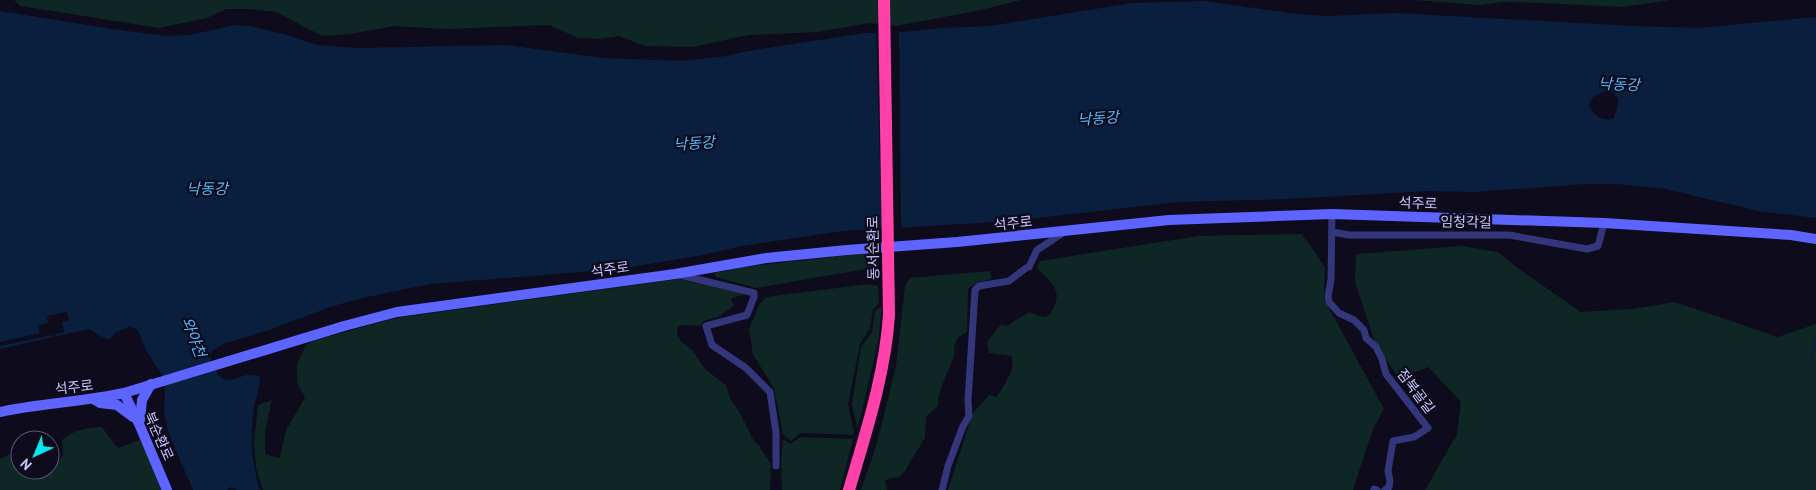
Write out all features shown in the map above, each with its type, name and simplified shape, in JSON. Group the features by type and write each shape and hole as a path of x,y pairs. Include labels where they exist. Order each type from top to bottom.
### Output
{"highway":[{"name":"동서순환로","path":"849,490 876,398 892,316 884,0"},
{"name":"동서순환로","path":"857,490 883,396 892,352 890,0"}],"street":[{"name":"석주로","path":"0,412 51,403 94,399 124,392 397,312 674,274 766,258 1177,219 1332,214 1604,223 1791,235 1816,239"},
{"name":"점북골길","path":"1332,214 1329,302 1339,313 1354,320 1364,330 1366,338 1376,347 1386,374 1428,428 1414,437 1393,441 1388,471 1390,481 1389,486 1385,490"},
{"name":"임청각길","path":"1332,232 1348,235 1509,235 1587,248 1598,246 1604,223"},
{"path":"942,490 948,466 969,416 968,400 975,290 979,286 1009,281 1026,268 1029,268 1037,250 1066,231"},
{"path":"1791,235 1816,233"},
{"path":"674,274 754,293 747,315 706,326 712,345 746,368 770,392 776,432 776,466"},
{"path":"140,426 140,404 151,384"},
{"name":"북순환로","path":"124,392 167,490"},
{"path":"94,399 100,403 112,404 123,408 140,426"}],"green space":[{"path":"14,0 1021,0 981,10 896,26 869,23 819,32 748,35 693,47 645,46 619,36 601,39 578,38 549,25 447,29 394,26 350,34 322,36 276,12 250,9 226,9 207,18 159,28 21,6"},
{"path":"1414,0 1671,0 1623,7 1503,2 1479,5"},
{"path":"1302,234 1325,267 1324,299 1384,409 1373,429 1353,490 948,490 974,412 989,395 997,397 1012,367 1012,356 989,353 987,342 1000,325 1008,326 1029,312 1043,317 1050,315 1054,307 1057,294 1052,284 1037,268 1040,261 1198,236"},
{"path":"1463,246 1498,252 1581,312 1631,309 1675,302 1778,337 1816,324 1816,490 1425,490 1457,434 1461,402 1428,367 1399,379 1374,340 1355,282 1356,254"},
{"path":"877,252 877,267 756,288 716,277 714,273 744,267"},
{"path":"990,271 992,279 978,282 968,289 967,332 957,339 953,359 941,388 938,406 926,417 925,438 904,472 899,477 890,478 885,481 887,490 861,490 877,443 896,366 905,286 910,278"},
{"path":"679,279 744,294 731,299 734,306 718,317 704,321 700,326 680,325 677,328 677,334 681,341 693,351 705,369 726,385 730,398 754,441 771,464 770,490 263,490 256,468 254,442 258,405 272,400 265,431 265,454 278,458 280,457 286,430 305,398 297,382 297,364 306,345 316,340 396,318"},
{"path":"868,284 878,286 879,303 873,309 870,328 860,344 848,405 854,432 852,435 800,433 791,441 783,434 774,388 753,355 749,329 759,305 766,297"},
{"path":"882,306 879,337 857,428 852,404 861,347 872,332 875,311"},
{"path":"102,427 119,448 142,439 162,490 0,490 0,459 10,454 10,480 60,480 60,458 63,456 62,440 71,433"},
{"path":"801,437 853,439 840,490 782,490 781,462 783,439 790,444"}],"water":[{"name":"낙동강","path":"1204,1 1297,14 1327,16 1395,13 1698,28 1816,17 1816,218 1758,211 1666,189 1616,184 1586,184 1474,192 1429,191 1286,199 1178,202 1012,221 843,231 742,246 703,255 619,269 430,284 333,306 269,330 223,344 213,350 210,356 215,370 226,380 252,375 260,377 254,408 252,439 253,459 260,490 237,490 231,487 227,490 193,490 169,434 164,413 165,392 162,375 146,350 138,330 130,326 107,339 89,329 0,349 0,11 167,36 190,35 235,25 250,26 284,34 317,45 356,48 507,45 603,58 684,61 865,33 893,33 990,26 1132,3","holes":["1605,91 1613,92 1618,99 1613,119 1605,119 1592,112 1589,105 1593,97"]}],"pier":[{"path":"899,30 901,230 882,231 876,31"},
{"path":"67,312 69,320 62,322 64,332 55,334 56,339 53,339 52,335 0,346 0,342 40,333 38,325 48,323 47,316"}],"waterway":[{"path":"1810,361 1816,339"}],"water label":[{"name":"와야천","path":"194,337"}]}
